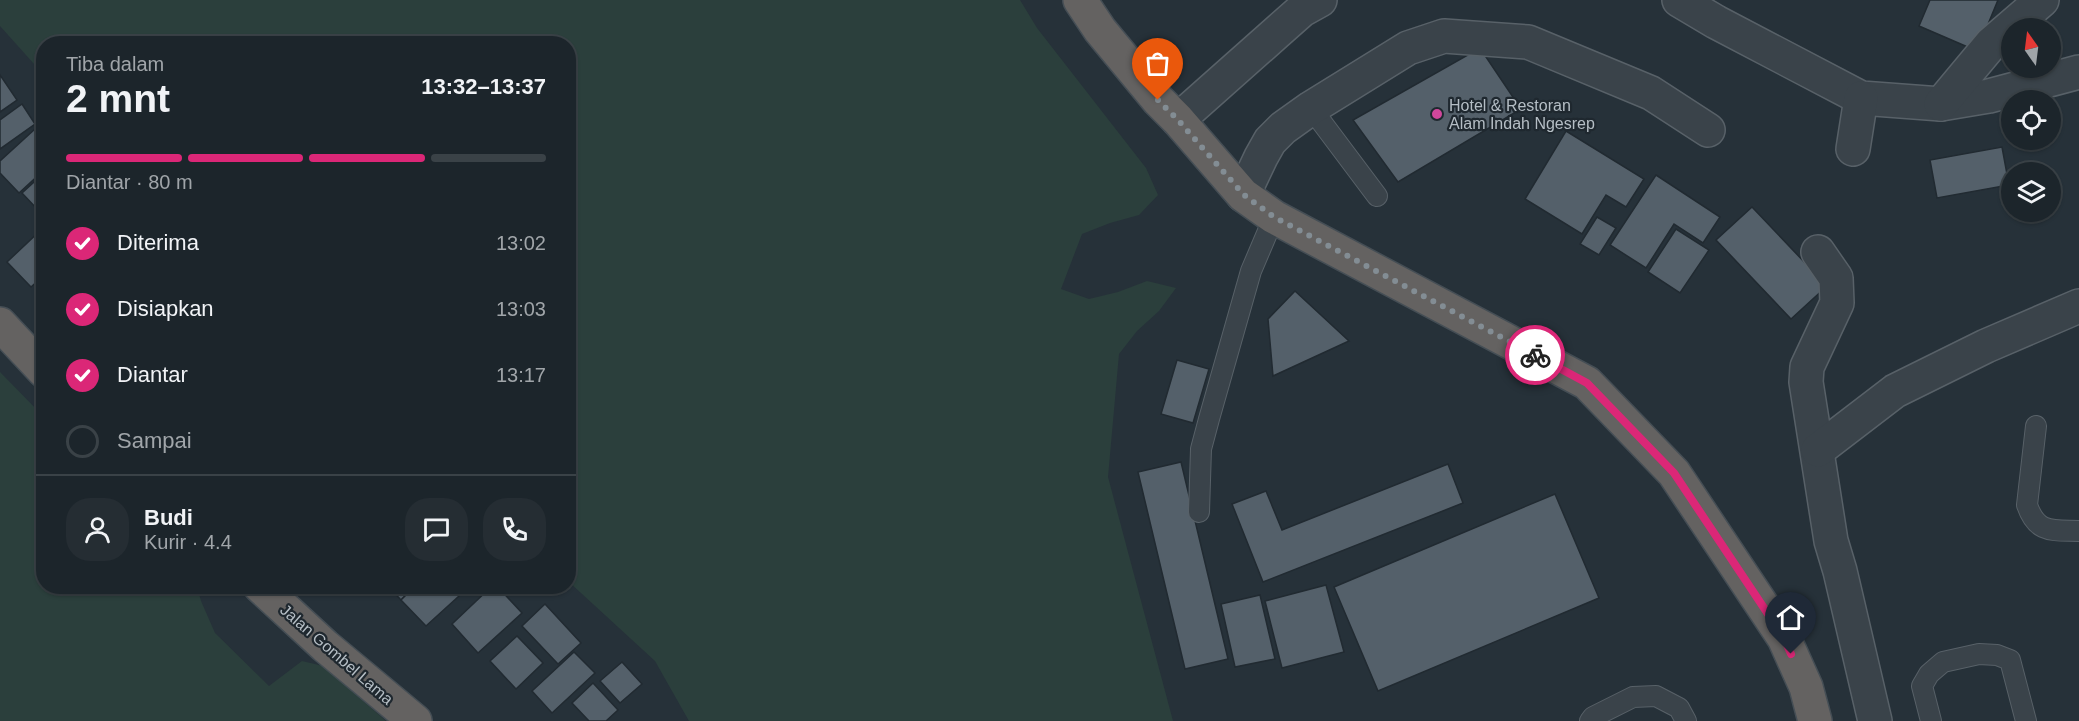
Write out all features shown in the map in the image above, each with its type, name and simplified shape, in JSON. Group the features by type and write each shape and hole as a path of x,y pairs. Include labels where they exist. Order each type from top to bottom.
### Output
{"highway":[{"path":"1080,0 1100,30 1158,100 1244,195 1274,217 1587,383 1674,473 1784,638 1806,687 1815,721"},
{"path":"0,324 36,362"},
{"name":"Jalan Gombel Lama","path":"269,594 324,646 415,721"}],"street":[{"path":"1178,120 1302,10 1320,0"},
{"path":"1679,0 1716,22 1861,98 1941,104 1989,96 2079,72"},
{"path":"1941,104 1991,44 2042,0"},
{"path":"1244,195 1260,157 1270,141 1283,128 1408,48 1444,36 1528,42 1652,93 1708,130"},
{"path":"1853,149 1861,98"},
{"path":"1818,252 1836,278 1837,303 1807,367 1806,382 1831,541 1875,721"},
{"path":"1818,450 1895,391 1986,346 2079,306"}],"lane":[{"path":"1311,108 1377,196"},
{"path":"1199,512 1203,439 1251,272 1274,217"},
{"path":"2036,426 2027,505 2031,516 2040,527 2056,531 2079,531"},
{"path":"1931,721 1922,686 1929,674 1943,662 1979,654 1996,655 2010,660 2026,721"},
{"path":"1590,721 1593,717 1633,697 1656,696 1679,708 1686,721"}],"green space":[{"path":"0,0 1020,0 1037,28 1146,168 1158,195 1139,215 1082,234 1061,289 1089,299 1118,292 1147,281 1176,288 1159,311 1137,331 1119,354 1108,477 1173,721 689,721 655,661 576,588 576,36 36,36 36,66 0,26"},
{"path":"0,372 36,409 36,594 199,594 215,633 269,686 302,661 323,666 386,721 0,721"}],"building":[{"path":"1930,0 1998,0 1977,51 1919,26"},
{"name":"Hotel & Restoran Alam Indah Ngesrep","path":"1480,48 1521,109 1398,182 1353,120"},
{"path":"0,75 17,100 0,112"},
{"path":"22,104 35,124 0,149 0,120"},
{"path":"36,130 36,177 19,193 0,173 0,161"},
{"path":"1566,131 1644,179 1626,207 1606,195 1582,234 1525,199"},
{"path":"2001,147 2005,162 2001,162 2001,186 1937,198 1930,160"},
{"path":"1656,175 1720,217 1703,243 1674,224 1646,268 1610,245"},
{"path":"36,180 36,208 22,193"},
{"path":"1752,207 1827,286 1791,319 1716,240"},
{"path":"1597,217 1616,228 1599,255 1580,244"},
{"path":"1676,229 1709,250 1680,293 1648,272"},
{"path":"36,235 36,282 31,287 7,262"},
{"path":"1295,291 1349,341 1273,376 1268,319"},
{"path":"1177,360 1209,369 1193,423 1161,414"},
{"path":"1181,462 1228,659 1185,669 1138,472"},
{"path":"1448,464 1463,503 1263,582 1232,504 1266,491 1282,530"},
{"path":"1555,494 1599,598 1378,691 1334,587"},
{"path":"1326,585 1344,652 1282,668 1265,601"},
{"path":"395,594 407,594 401,600"},
{"path":"407,594 457,594 459,596 426,626 401,600"},
{"path":"484,594 504,594 522,613 478,653 452,624"},
{"path":"1260,595 1275,659 1235,667 1221,604"},
{"path":"545,604 581,643 558,664 522,626"},
{"path":"517,636 543,663 516,689 490,661"},
{"path":"574,652 595,673 552,713 532,691"},
{"path":"622,662 642,684 620,703 600,681"},
{"path":"593,683 618,710 606,721 589,721 572,703"}],"way so far":[{"path":"1158,100 1244,195 1274,217 1535,355"}],"place":[{"name":"Hotel & Restoran Alam Indah Ngesrep","path":"1437,114"}],"route":[{"path":"1535,355 1585,381 1674,473 1784,638 1791,654"}]}
